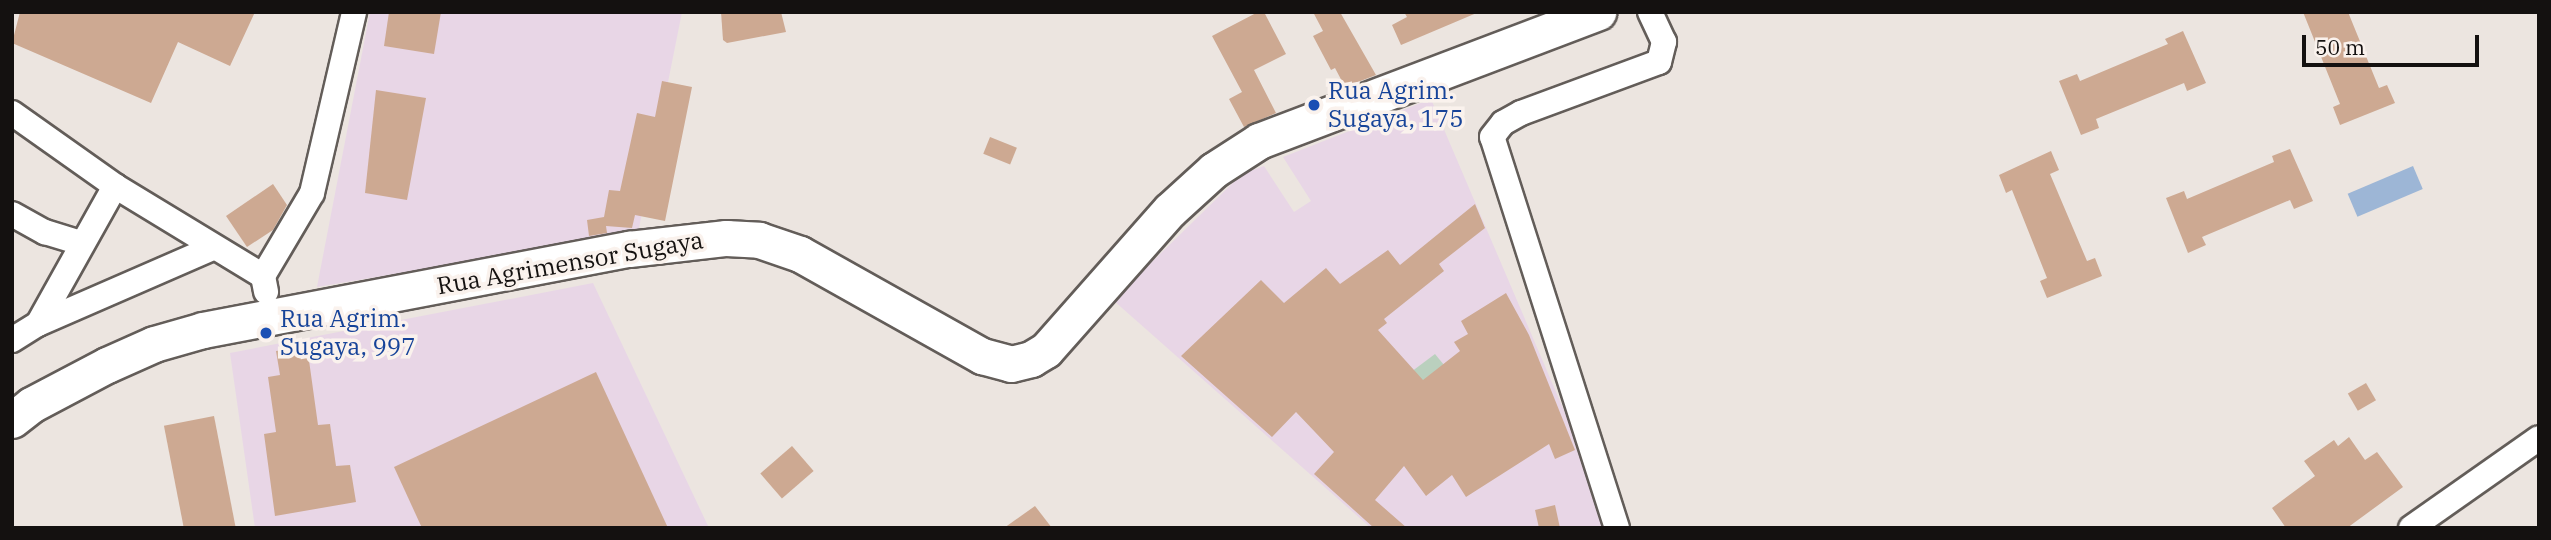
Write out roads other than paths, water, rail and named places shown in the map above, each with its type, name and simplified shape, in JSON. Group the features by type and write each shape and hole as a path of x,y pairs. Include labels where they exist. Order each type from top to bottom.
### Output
{"main road":[{"name":"Rua Agrimensor Sugaya","path":"12,420 31,405 154,344 267,297 726,237 760,240 800,254 982,356 1011,364 1046,350 1170,210 1214,170 1259,141 1598,12"}],"street":[{"path":"12,113 115,186 213,248 267,297 312,193 354,12"},
{"path":"1618,528 1492,137 1503,123 1521,113 1659,62 1664,42 1650,12"},
{"path":"38,324 115,186"},
{"path":"12,214 45,232 81,243"},
{"path":"12,340 38,324 213,248"},
{"path":"2411,528 2539,438"}],"water":[{"path":"2413,166 2423,189 2357,217 2348,194"}],"place":[{"name":"Rua Agrim. Sugaya, 175","path":"1314,105"},
{"name":"Rua Agrim. Sugaya, 997","path":"266,333"}]}
